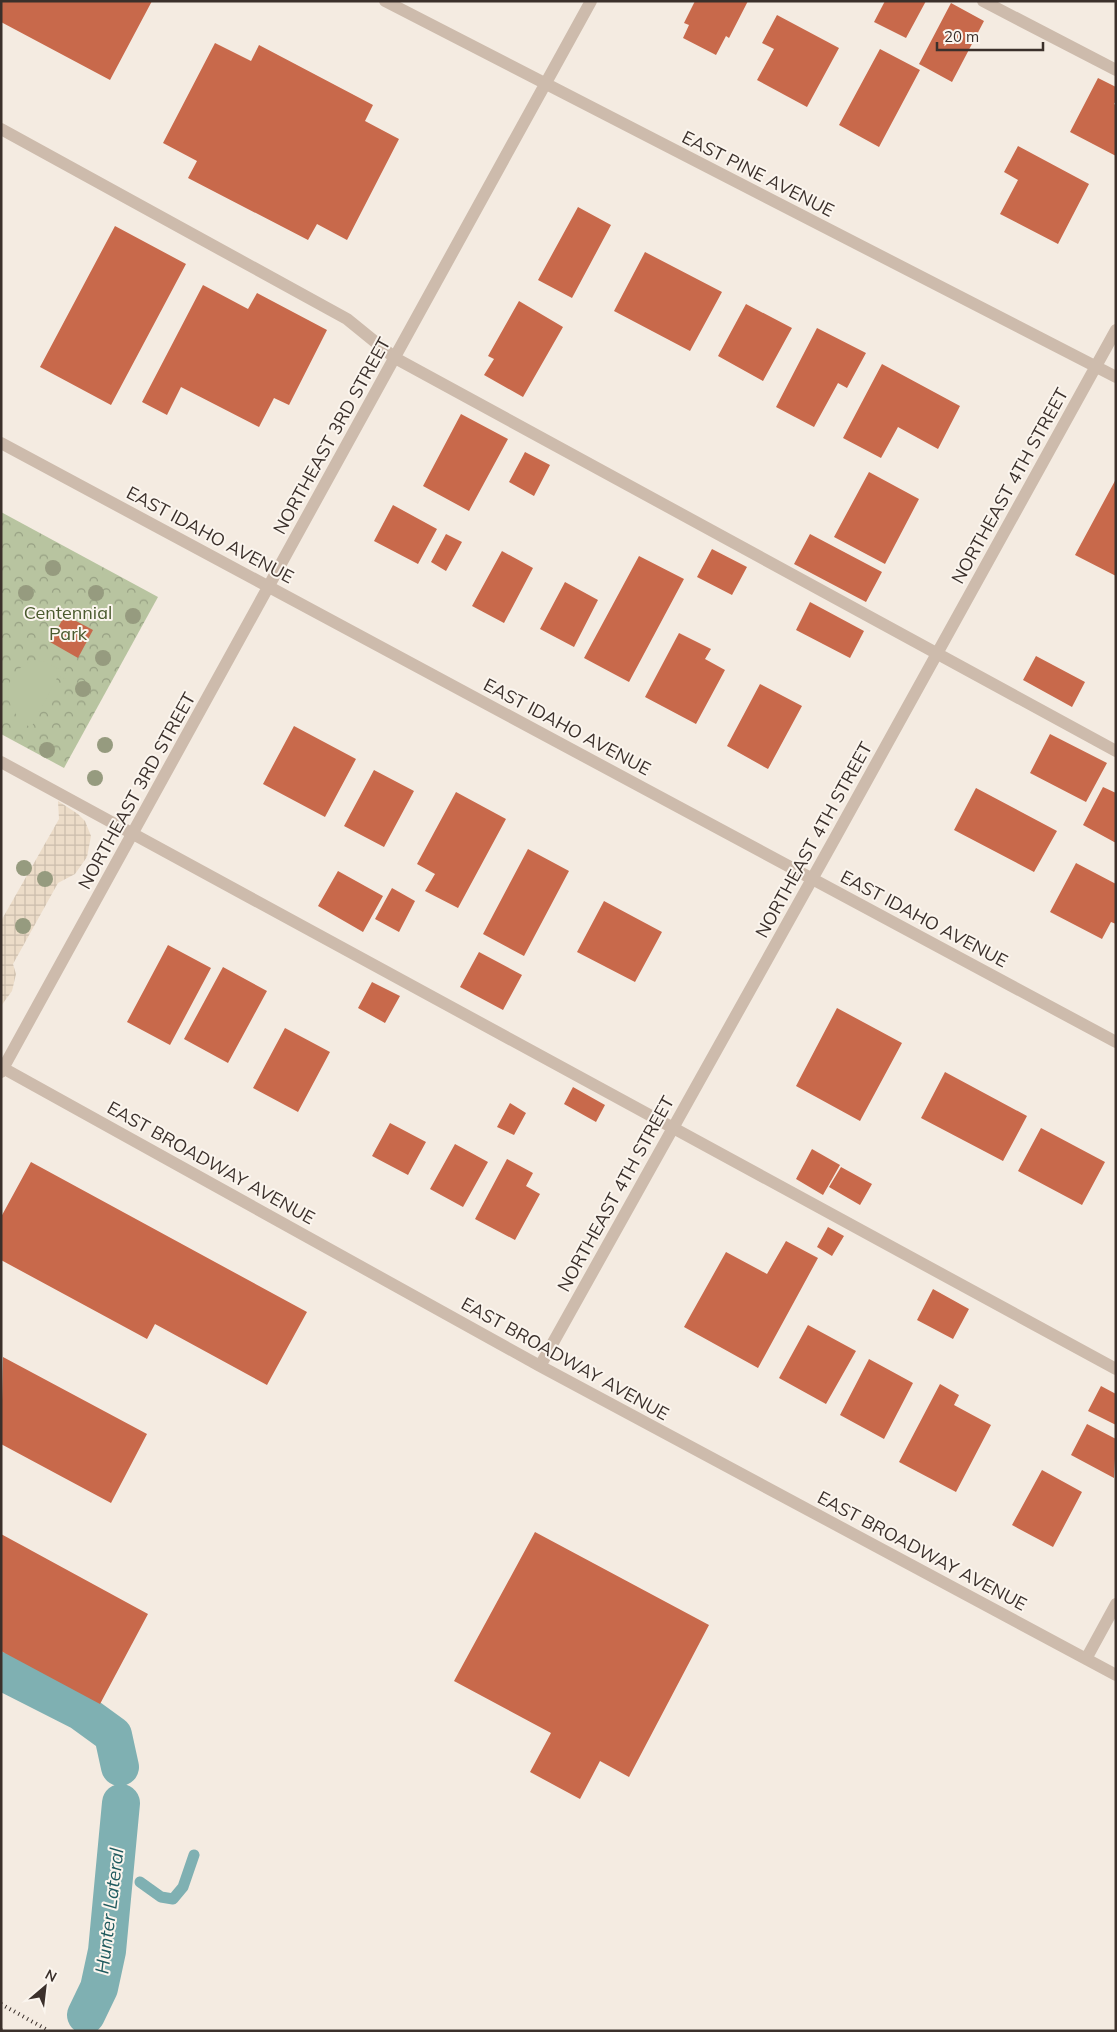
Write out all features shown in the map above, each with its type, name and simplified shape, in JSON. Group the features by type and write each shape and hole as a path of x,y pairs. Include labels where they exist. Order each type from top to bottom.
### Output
{"street":[{"name":"EAST PINE AVENUE","path":"385,1 1116,377"},
{"name":"NORTHEAST 3RD STREET","path":"2,1069 396,358 591,1"},
{"path":"983,1 1116,70"},
{"path":"1,128 347,319 396,358 1116,751"},
{"name":"NORTHEAST 4TH STREET","path":"540,1366 1116,330"},
{"name":"EAST IDAHO AVENUE","path":"1,443 1116,1042"},
{"path":"1,762 1116,1369"},
{"name":"EAST BROADWAY AVENUE","path":"2,1069 540,1366 1116,1675"},
{"path":"1086,1659 1116,1604"}],"green space":[{"name":"Centennial Park","path":"1,512 158,597 64,768 1,734"},
{"path":"33,660 46,662 69,675 66,679 58,676 31,728 14,711 9,701 8,692 14,674 22,666"}],"shaded area":[{"path":"58,801 85,821 91,836 87,857 75,874 58,883 13,964 16,974 12,991 1,1006 1,921 59,819"}],"building":[{"path":"1,1 152,1 110,80 1,22"},
{"path":"695,1 748,1 729,38 726,36 716,55 683,38 689,25 684,23"},
{"path":"885,1 926,1 906,38 874,22"},
{"path":"951,3 984,21 952,82 919,64"},
{"path":"777,15 839,48 807,107 757,80 774,49 762,43"},
{"path":"215,43 251,61 259,45 373,105 365,121 399,139 347,240 317,224 308,240 188,178 197,161 163,143"},
{"path":"880,49 920,70 879,147 839,125"},
{"path":"1098,78 1116,87 1116,101 1114,104 1116,105 1116,156 1070,132"},
{"path":"1018,146 1089,184 1058,244 1000,214 1018,180 1004,172"},
{"path":"578,207 611,225 572,298 538,280"},
{"path":"115,226 186,264 111,405 40,367"},
{"path":"645,252 722,292 690,351 614,311"},
{"path":"203,285 248,309 257,293 327,330 289,405 274,398 259,427 181,387 167,415 142,402"},
{"path":"519,301 563,327 523,397 484,375 494,359 488,356"},
{"path":"746,304 792,328 763,381 718,356"},
{"path":"817,328 866,353 847,388 838,383 814,427 776,407"},
{"path":"882,364 960,406 938,449 898,427 881,458 843,438"},
{"path":"461,414 508,439 469,511 423,486"},
{"path":"525,452 550,465 534,496 509,482"},
{"path":"869,472 919,499 885,564 834,537"},
{"path":"1116,479 1116,576 1075,555"},
{"path":"393,505 437,529 418,564 374,541"},
{"path":"446,534 462,542 446,571 431,562"},
{"path":"810,534 882,572 866,602 794,564"},
{"path":"712,549 747,567 732,595 697,577"},
{"path":"502,551 533,568 504,623 472,606"},
{"path":"639,556 684,579 629,682 584,658"},
{"path":"565,582 598,600 574,647 540,629"},
{"path":"810,602 864,631 850,658 796,630"},
{"path":"65,615 93,630 78,658 50,642"},
{"path":"679,633 711,649 705,659 725,670 696,724 645,697"},
{"path":"1036,656 1085,682 1072,707 1023,680"},
{"path":"760,684 802,706 768,769 727,746"},
{"path":"294,726 356,759 325,817 263,784"},
{"path":"1050,734 1107,763 1086,802 1030,773"},
{"path":"374,770 414,791 384,847 344,826"},
{"path":"1103,787 1116,793 1116,843 1083,825"},
{"path":"976,788 1057,831 1034,872 954,830"},
{"path":"456,792 506,819 458,908 425,891 435,874 417,864"},
{"path":"528,849 569,871 524,956 483,934"},
{"path":"1076,863 1116,884 1116,924 1111,922 1102,939 1050,912"},
{"path":"338,871 383,896 363,932 318,906"},
{"path":"392,888 415,901 399,932 375,919"},
{"path":"604,901 662,932 635,982 577,952"},
{"path":"168,945 211,968 170,1045 127,1022"},
{"path":"479,952 522,975 503,1010 460,987"},
{"path":"223,967 267,991 228,1063 184,1039"},
{"path":"372,982 400,996 385,1023 358,1008"},
{"path":"837,1008 902,1043 860,1121 796,1086"},
{"path":"285,1028 330,1052 298,1112 253,1088"},
{"path":"945,1072 1027,1116 1003,1161 921,1118"},
{"path":"573,1087 605,1105 596,1122 564,1104"},
{"path":"510,1103 526,1113 514,1135 497,1127"},
{"path":"390,1123 426,1142 408,1175 372,1156"},
{"path":"1041,1128 1105,1162 1082,1205 1018,1171"},
{"path":"455,1144 488,1162 463,1207 430,1189"},
{"path":"812,1149 840,1165 823,1195 796,1179"},
{"path":"507,1159 533,1173 526,1186 540,1194 515,1240 475,1219"},
{"path":"31,1162 307,1312 267,1385 155,1324 147,1339 1,1260 1,1217"},
{"path":"841,1167 872,1184 860,1205 829,1187"},
{"path":"828,1227 844,1236 832,1256 817,1247"},
{"path":"786,1241 818,1258 758,1368 684,1327 726,1252 767,1274"},
{"path":"933,1289 969,1309 953,1339 917,1320"},
{"path":"808,1325 856,1351 826,1404 779,1378"},
{"path":"3,1357 147,1434 111,1503 1,1444"},
{"path":"869,1359 913,1383 884,1439 840,1415"},
{"path":"940,1384 959,1395 954,1405 991,1425 956,1492 899,1462"},
{"path":"1101,1386 1116,1394 1116,1425 1088,1411"},
{"path":"1087,1424 1116,1439 1114,1478 1071,1455"},
{"path":"1042,1470 1082,1492 1053,1547 1012,1525"},
{"path":"535,1532 709,1625 629,1777 600,1761 580,1799 530,1772 551,1733 454,1681"},
{"path":"1,1534 148,1614 100,1704 1,1651"}],"waterway":[{"name":"Hunter Lateral","path":"1,1671 80,1711 113,1735 120,1767"},
{"name":"Hunter Lateral","path":"86,2015 99,1988 107,1951 121,1803"},
{"path":"140,1882 161,1897 173,1899 183,1887 194,1855"}],"railway":[{"path":"1,2004 49,2031"}]}
